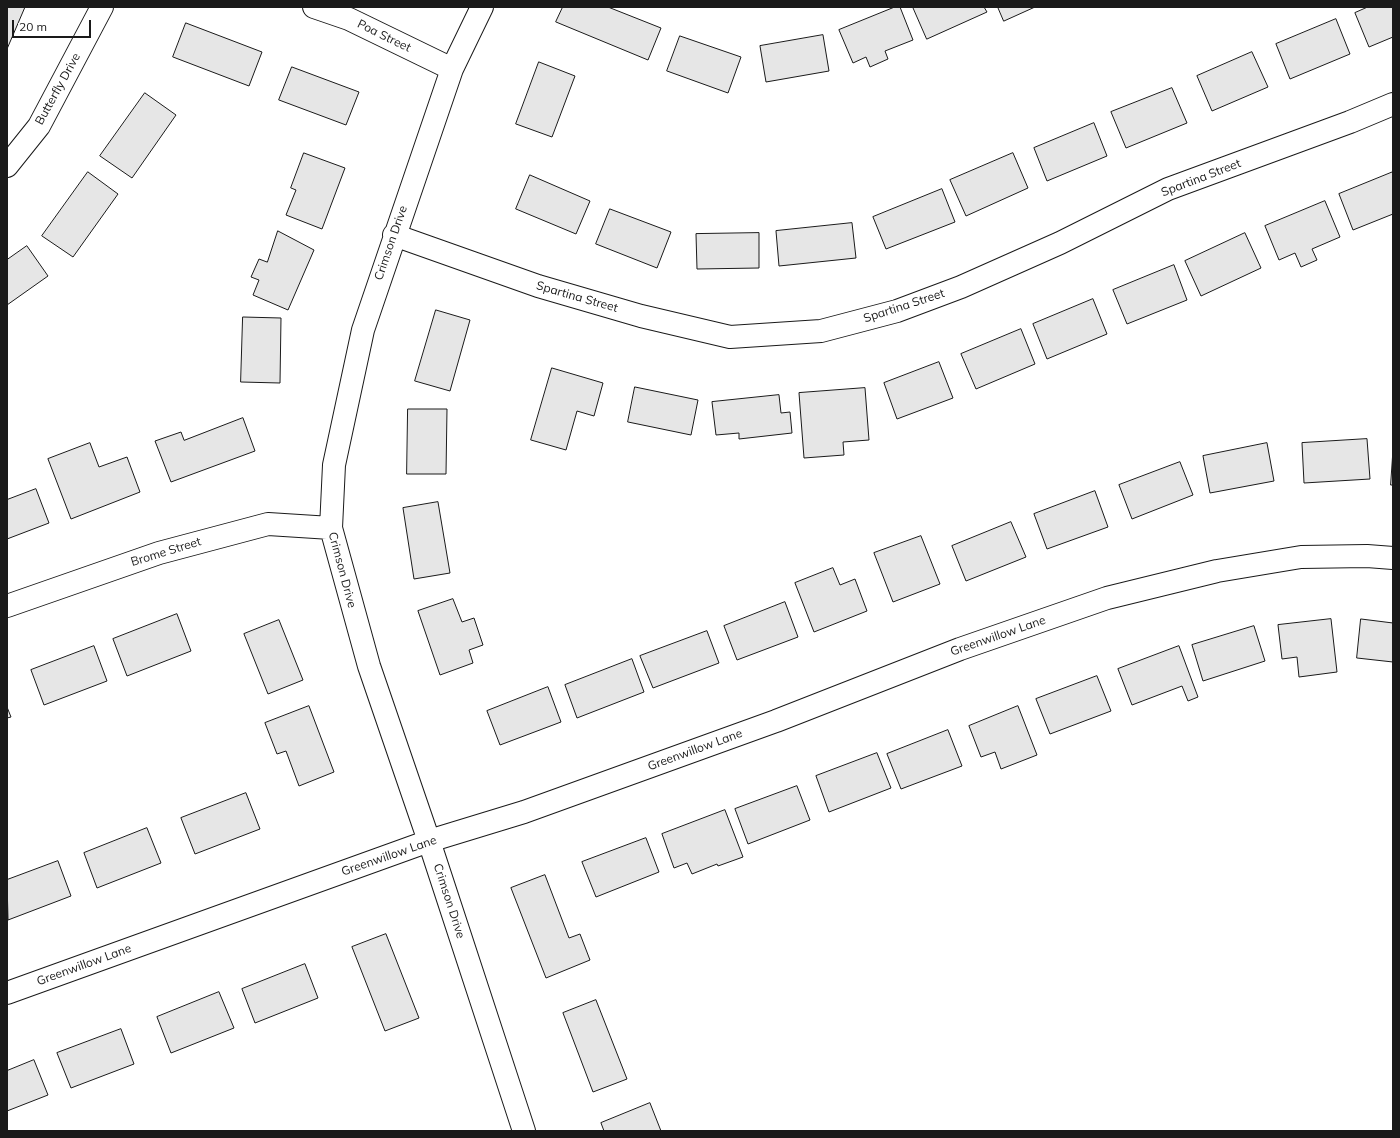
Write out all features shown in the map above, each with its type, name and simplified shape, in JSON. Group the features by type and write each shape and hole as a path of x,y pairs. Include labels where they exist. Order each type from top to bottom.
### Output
{"street":[{"name":"Butterfly Drive","path":"7,166 38,126 102,7"},
{"name":"Poa Street","path":"314,7 349,19 452,69"},
{"name":"Crimson Drive","path":"482,7 452,69 394,235 363,330 335,457 330,528 369,666 429,842 524,1131"},
{"name":"Spartina Street","path":"394,235 538,286 641,316 730,338 821,331 897,311 961,287 1060,243 1168,189 1350,122 1393,104"},
{"name":"Brome Street","path":"7,606 159,553 268,524 330,528"},
{"name":"Greenwillow Lane","path":"7,993 429,842 524,812 776,721 960,649 1107,598 1217,571 1301,556 1367,556 1393,558"}],"building":[{"path":"7,7 25,7 7,49"},
{"path":"563,7 608,7 661,28 648,60 556,22"},
{"path":"895,7 900,7 913,40 885,51 888,59 870,67 866,57 853,63 839,30"},
{"path":"913,7 984,7 987,12 927,39"},
{"path":"998,7 1035,7 1004,21"},
{"path":"1368,7 1393,7 1393,37 1369,47 1355,13"},
{"path":"1336,19 1350,54 1290,79 1276,44"},
{"path":"186,23 262,52 249,86 173,57"},
{"path":"823,35 829,71 766,82 760,46"},
{"path":"680,36 741,57 728,93 667,71"},
{"path":"1252,52 1268,87 1212,111 1197,76"},
{"path":"539,62 575,76 552,137 516,124"},
{"path":"292,67 359,92 346,125 279,100"},
{"path":"1172,88 1187,123 1126,148 1111,112"},
{"path":"145,93 176,115 132,178 100,156"},
{"path":"1094,123 1107,156 1047,181 1034,148"},
{"path":"304,153 345,168 322,229 286,215 296,190 291,188"},
{"path":"1013,153 1028,188 966,216 950,180"},
{"path":"88,172 118,194 73,257 42,236"},
{"path":"1393,172 1393,214 1353,230 1339,194"},
{"path":"530,175 590,201 576,234 516,209"},
{"path":"942,189 955,222 886,249 873,217"},
{"path":"1325,201 1340,237 1312,249 1317,260 1301,267 1295,253 1279,260 1265,226"},
{"path":"610,209 671,232 657,268 596,244"},
{"path":"852,223 856,258 779,266 776,231"},
{"path":"278,231 314,250 288,310 253,295 259,280 251,277 259,259 267,262"},
{"path":"759,233 759,268 697,269 696,234"},
{"path":"1245,233 1261,268 1201,296 1185,261"},
{"path":"27,246 48,276 7,305 7,260"},
{"path":"1174,265 1187,300 1127,324 1113,290"},
{"path":"1093,299 1107,334 1047,359 1033,324"},
{"path":"436,310 470,320 450,391 415,381"},
{"path":"243,317 281,318 280,383 241,382"},
{"path":"1021,329 1035,364 976,389 961,354"},
{"path":"939,362 953,398 897,419 884,383"},
{"path":"552,368 603,383 594,416 577,411 566,450 531,440"},
{"path":"635,387 698,400 691,435 628,422"},
{"path":"865,388 869,440 843,442 844,455 804,458 799,393"},
{"path":"779,395 781,413 790,412 792,433 739,439 739,433 716,435 712,402"},
{"path":"408,409 447,409 446,474 407,474"},
{"path":"243,418 255,451 171,482 155,441 181,432 184,440"},
{"path":"1367,439 1370,479 1304,483 1302,443"},
{"path":"90,443 99,467 127,457 140,492 71,519 48,459"},
{"path":"1267,443 1274,481 1210,493 1203,456"},
{"path":"1393,450 1393,485 1391,485"},
{"path":"1180,462 1193,495 1132,519 1119,485"},
{"path":"36,489 49,523 7,539 7,500"},
{"path":"1095,491 1108,527 1047,549 1034,514"},
{"path":"438,502 450,573 414,579 403,508"},
{"path":"1011,522 1026,557 966,581 952,546"},
{"path":"921,536 940,584 893,602 874,553"},
{"path":"833,568 840,585 855,579 867,611 814,632 795,583"},
{"path":"453,599 462,622 474,618 483,645 469,650 473,663 440,675 418,611"},
{"path":"785,602 798,637 737,660 724,626"},
{"path":"177,614 191,651 127,676 113,639"},
{"path":"1331,619 1337,672 1299,677 1297,657 1282,659 1278,625"},
{"path":"1361,619 1393,623 1393,662 1357,658"},
{"path":"279,620 303,680 268,694 244,634"},
{"path":"1254,626 1265,661 1203,681 1192,645"},
{"path":"707,631 719,663 653,688 640,656"},
{"path":"94,646 107,681 44,705 31,670"},
{"path":"1179,646 1198,697 1188,701 1182,686 1132,705 1118,669"},
{"path":"632,659 644,692 577,718 565,685"},
{"path":"1097,676 1111,711 1050,734 1036,699"},
{"path":"548,687 561,722 500,745 487,711"},
{"path":"309,706 334,772 299,786 286,751 277,754 265,723"},
{"path":"1018,706 1037,755 1001,769 995,752 981,757 969,726"},
{"path":"7,707 11,717 7,718"},
{"path":"948,730 962,766 901,789 887,754"},
{"path":"877,753 891,788 829,812 816,776"},
{"path":"797,786 810,820 748,844 735,809"},
{"path":"246,793 260,829 195,854 181,818"},
{"path":"725,810 743,857 718,866 717,864 692,874 687,863 674,868 662,834"},
{"path":"147,828 161,863 97,888 84,853"},
{"path":"646,838 659,872 596,897 582,862"},
{"path":"58,861 71,896 8,920 7,880"},
{"path":"545,875 569,938 580,934 590,960 546,978 511,888"},
{"path":"386,934 419,1018 385,1031 352,947"},
{"path":"305,964 318,998 255,1023 242,989"},
{"path":"219,992 234,1028 171,1053 157,1017"},
{"path":"596,1000 627,1079 593,1092 563,1013"},
{"path":"121,1029 134,1064 71,1088 57,1053"},
{"path":"34,1060 48,1095 7,1111 7,1071"},
{"path":"650,1103 661,1131 604,1131 601,1123"}]}
